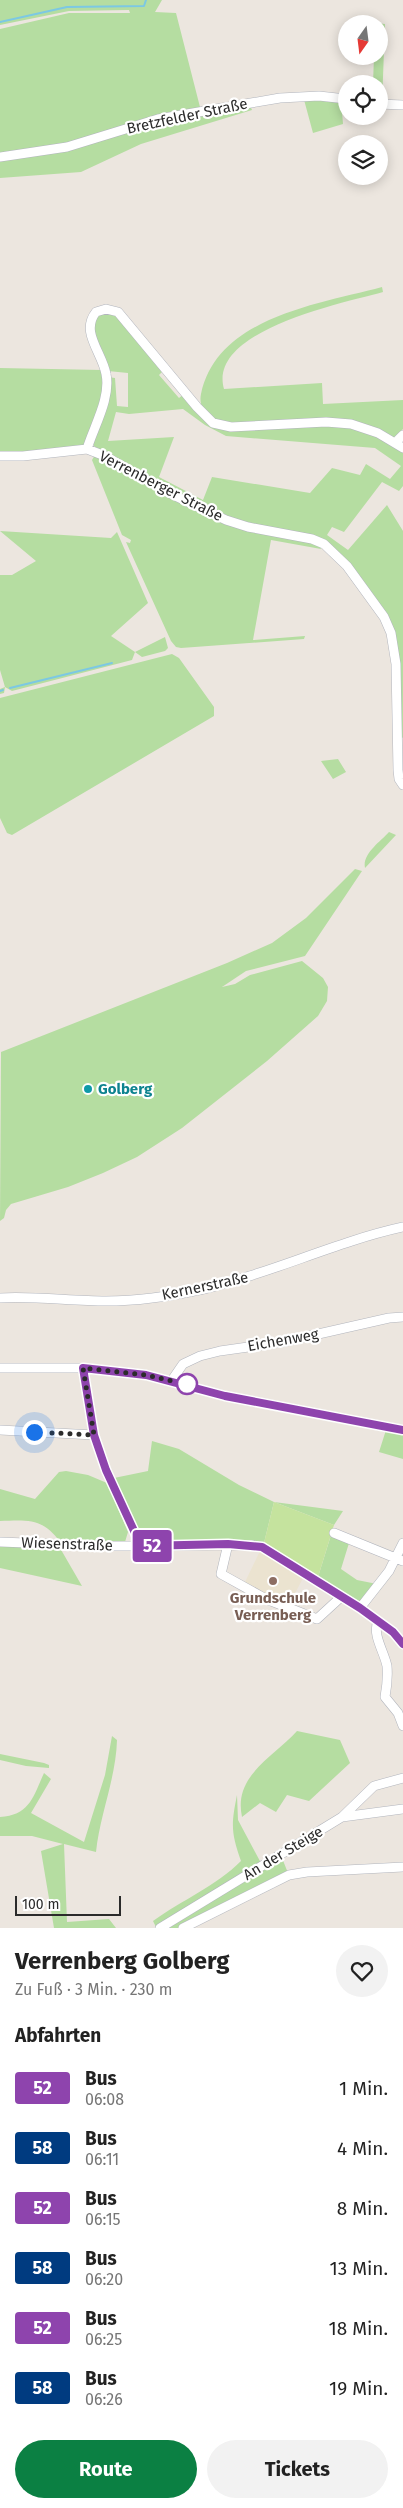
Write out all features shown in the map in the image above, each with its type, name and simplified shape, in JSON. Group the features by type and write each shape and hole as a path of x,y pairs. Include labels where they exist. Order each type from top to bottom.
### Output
{"street":[{"name":"Bretzfelder Straße","path":"0,157 66,147 158,119 280,98 319,96 338,98"},
{"path":"388,104 403,105"},
{"path":"87,449 102,409 106,392 106,374 90,332 90,324 96,312 106,309 118,312 197,407 214,423 231,427 339,422 364,427 399,446 403,435"},
{"name":"Verrenberger Straße","path":"0,456 87,449 105,456 171,494 226,520 248,528 312,539 324,544 337,554 372,600 391,633 396,664 398,770 399,779 403,785"},
{"name":"Kernerstraße","path":"0,1298 107,1301 153,1298 203,1289 256,1275 374,1234 403,1227"},
{"name":"Eichenweg","path":"172,1380 183,1364 220,1351 283,1342 388,1318 403,1317"},
{"path":"0,1368 114,1370 172,1380 225,1396 403,1430"},
{"path":"83,1368 94,1435 106,1470 141,1546"},
{"path":"0,1430 94,1435"},
{"path":"334,1533 399,1560"},
{"name":"Wiesenstraße","path":"0,1542 52,1545 141,1546 228,1544 262,1547 360,1608 393,1632 403,1644"},
{"path":"360,1608 399,1560 403,1543"},
{"path":"228,1544 222,1574 266,1599 317,1619 341,1597"},
{"path":"378,1621 375,1632 383,1649 387,1666 388,1681 385,1697 398,1713 403,1726"},
{"name":"An der Steige","path":"160,1928 342,1817 374,1786 403,1778"},
{"path":"342,1817 403,1809"},
{"path":"182,1928 289,1875 307,1872 403,1867"}],"shaded area":[{"name":"Grundschule Verrenberg","path":"260,1551 303,1578 289,1605 244,1584"}],"green space":[{"path":"0,0 162,0 155,12 176,13 201,111 249,103 252,110 141,144 81,172 0,178 0,29 69,13 130,13 129,10 69,11 0,25"},
{"path":"374,65 383,65 383,75 373,75"},
{"path":"303,96 338,98 338,125 340,125 313,133"},
{"path":"382,287 383,292 311,312 282,322 257,335 236,350 224,368 224,389 322,383 323,404 403,400 403,429 395,437 364,425 231,425 219,421 205,411 202,406 201,394 211,368 227,347 249,331 274,318 301,308"},
{"path":"100,312 118,316 163,371 159,375 179,398 184,394 213,425 325,424 363,429 403,452 403,486 399,491 382,482 344,532 332,527 327,535 348,550 387,505 403,531 403,738 400,736 399,665 394,632 325,541 240,522 198,505 104,454 94,446 93,441 108,377 115,378 117,406 128,407 128,373 108,371 96,342 96,319","holes":["183,409 205,425 226,436 375,448 401,466 390,479 366,464 360,475 332,468 310,493 212,477 203,500 159,477 174,437 108,441 116,412 129,414"]},
{"path":"0,368 102,370 104,393 85,446 79,449 0,454"},
{"path":"95,455 195,509 319,544 321,549 271,540 253,640 305,636 304,639 176,647 171,641 126,542 130,543 131,540 122,535 92,460"},
{"path":"0,531 111,538 117,532 148,603 111,636 135,652 132,660 12,691 5,687 0,670 0,575 12,575 36,561"},
{"path":"165,637 168,648 165,651 142,657 135,652"},
{"path":"172,654 179,658 214,707 214,716 12,835 7,833 0,818 0,698"},
{"path":"5,687 4,693 0,694 0,689"},
{"path":"338,759 346,772 333,779 321,761"},
{"path":"389,832 396,835 365,868 366,858 369,853"},
{"path":"355,869 362,871 305,956 246,971 222,987 235,984 250,975 302,961 323,978 328,987 327,1001 318,1016 267,1061 182,1128 137,1157 103,1173 68,1187 11,1204 6,1210 4,1218 0,1221 1,1052 227,963 272,943 306,918"},
{"path":"386,1430 403,1435 403,1459 379,1452"},
{"path":"152,1441 179,1449 239,1485 274,1502 264,1543 158,1543 146,1537 138,1530 114,1478 148,1471"},
{"path":"66,1471 88,1475 107,1483 128,1532 125,1542 60,1542 47,1528 34,1522 19,1520 0,1521 0,1489 35,1499 59,1472"},
{"path":"274,1502 343,1511 334,1525"},
{"path":"274,1502 334,1525 318,1577 264,1543"},
{"path":"331,1535 349,1543 341,1569 357,1580 377,1584 362,1601 355,1602 318,1577"},
{"path":"0,1544 60,1548 82,1586 0,1568"},
{"path":"297,1731 340,1740 350,1763 309,1801 287,1795 276,1812 260,1803 242,1817 241,1802 249,1778"},
{"path":"112,1736 117,1740 116,1754 96,1852 64,1844 67,1922 109,1919 116,1928 54,1928 41,1851 63,1844 32,1836 0,1836 0,1817 10,1816 24,1809 33,1797 44,1773 51,1779 31,1813 84,1842 105,1775"},
{"path":"0,1754 44,1763 49,1765 49,1768 26,1766 0,1760"},
{"path":"237,1795 238,1820 261,1863 156,1927 153,1921 221,1878 241,1861 235,1843 233,1828"},
{"path":"282,1858 288,1873 179,1928 169,1928"}],"waterway":[{"path":"0,22 67,7 144,6 146,0"},
{"path":"10,688 112,663"}],"bus line":[{"name":"52","path":"403,1430 225,1396 173,1380 114,1370 83,1368 94,1435 106,1470 141,1546 228,1544 262,1547 360,1608 393,1632 403,1644"}],"place":[{"name":"Golberg","path":"88,1089"},
{"name":"Grundschule Verrenberg","path":"273,1581"}],"route":[{"path":"34,1432 94,1435 83,1368 146,1375 190,1385 187,1384"}]}
